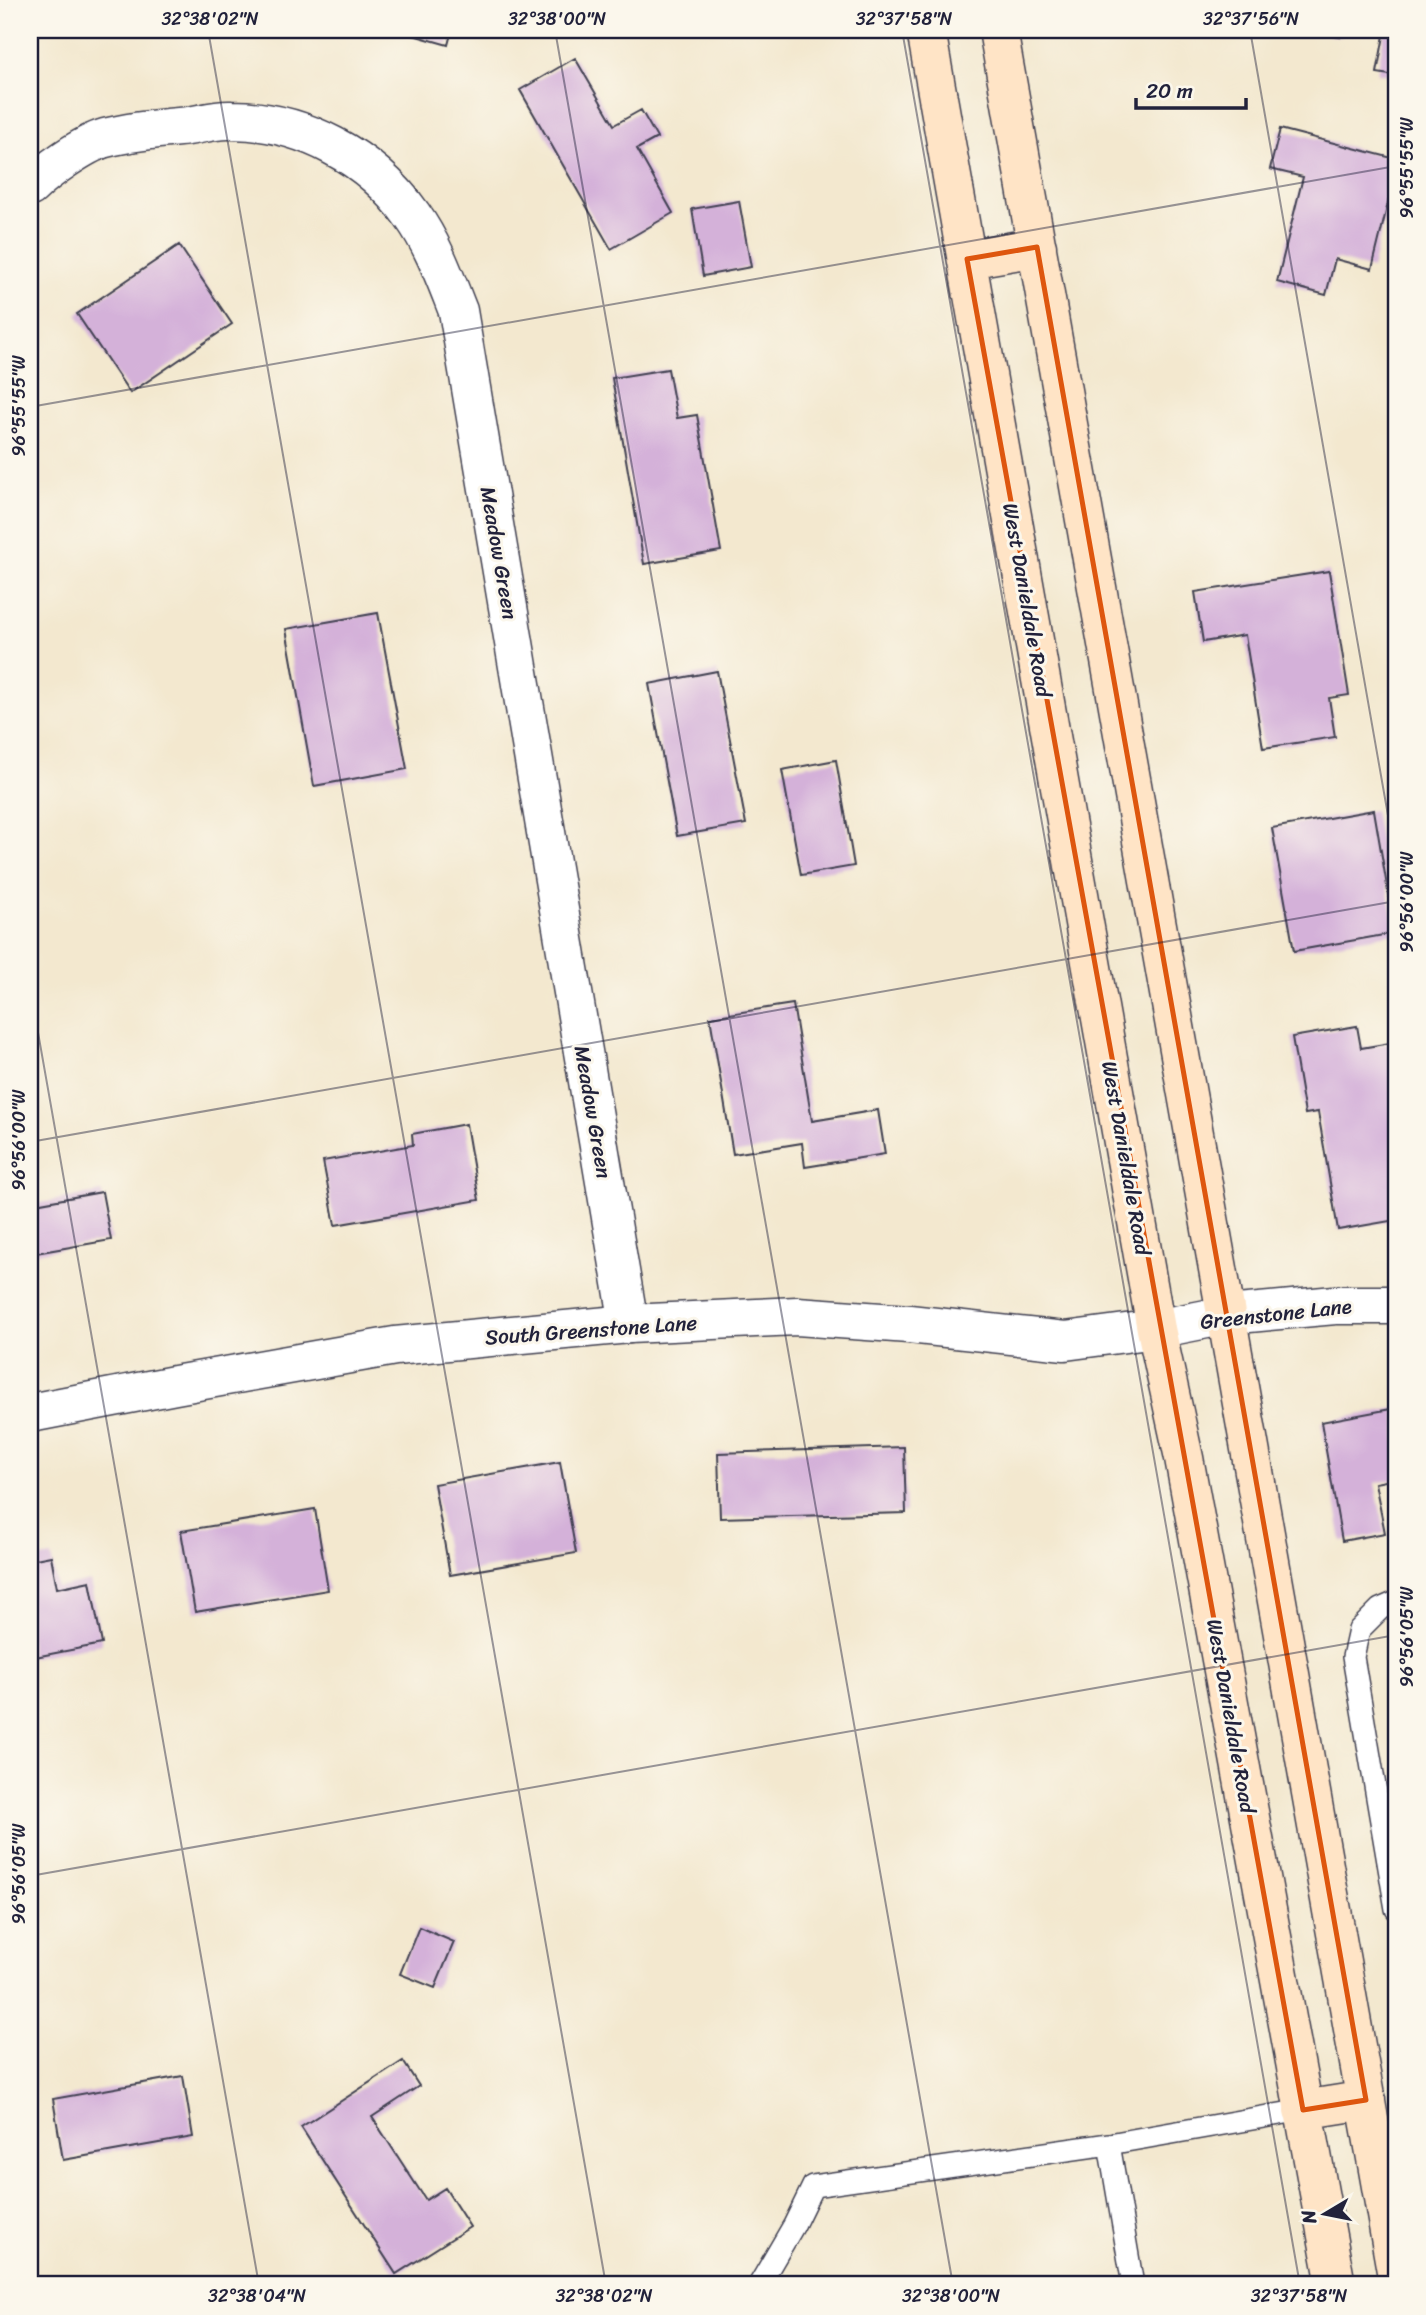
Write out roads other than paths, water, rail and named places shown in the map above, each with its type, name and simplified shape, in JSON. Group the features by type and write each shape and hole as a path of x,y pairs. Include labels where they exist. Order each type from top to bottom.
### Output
{"main road":[{"name":"West Danieldale Road","path":"926,30 1156,1329 1184,1458 1336,2285"},
{"path":"998,30 1396,2271"},
{"path":"967,259 1037,247"},
{"path":"1303,2110 1366,2100"}],"street":[{"name":"Meadow Green","path":"30,187 64,160 103,139 228,119 265,122 304,132 351,155 390,188 413,216 437,258 458,311 629,1324"},
{"name":"Greenstone Lane","path":"1156,1329 1227,1315 1335,1305 1396,1305"},
{"name":"South Greenstone Lane","path":"30,1413 395,1346 629,1324 797,1317 909,1324 1065,1341 1156,1329"}],"lane":[{"path":"1396,1602 1380,1609 1359,1630 1353,1657 1396,1909"},
{"path":"759,2285 813,2186 1109,2144 1303,2110"},
{"path":"1109,2144 1133,2285"}]}
